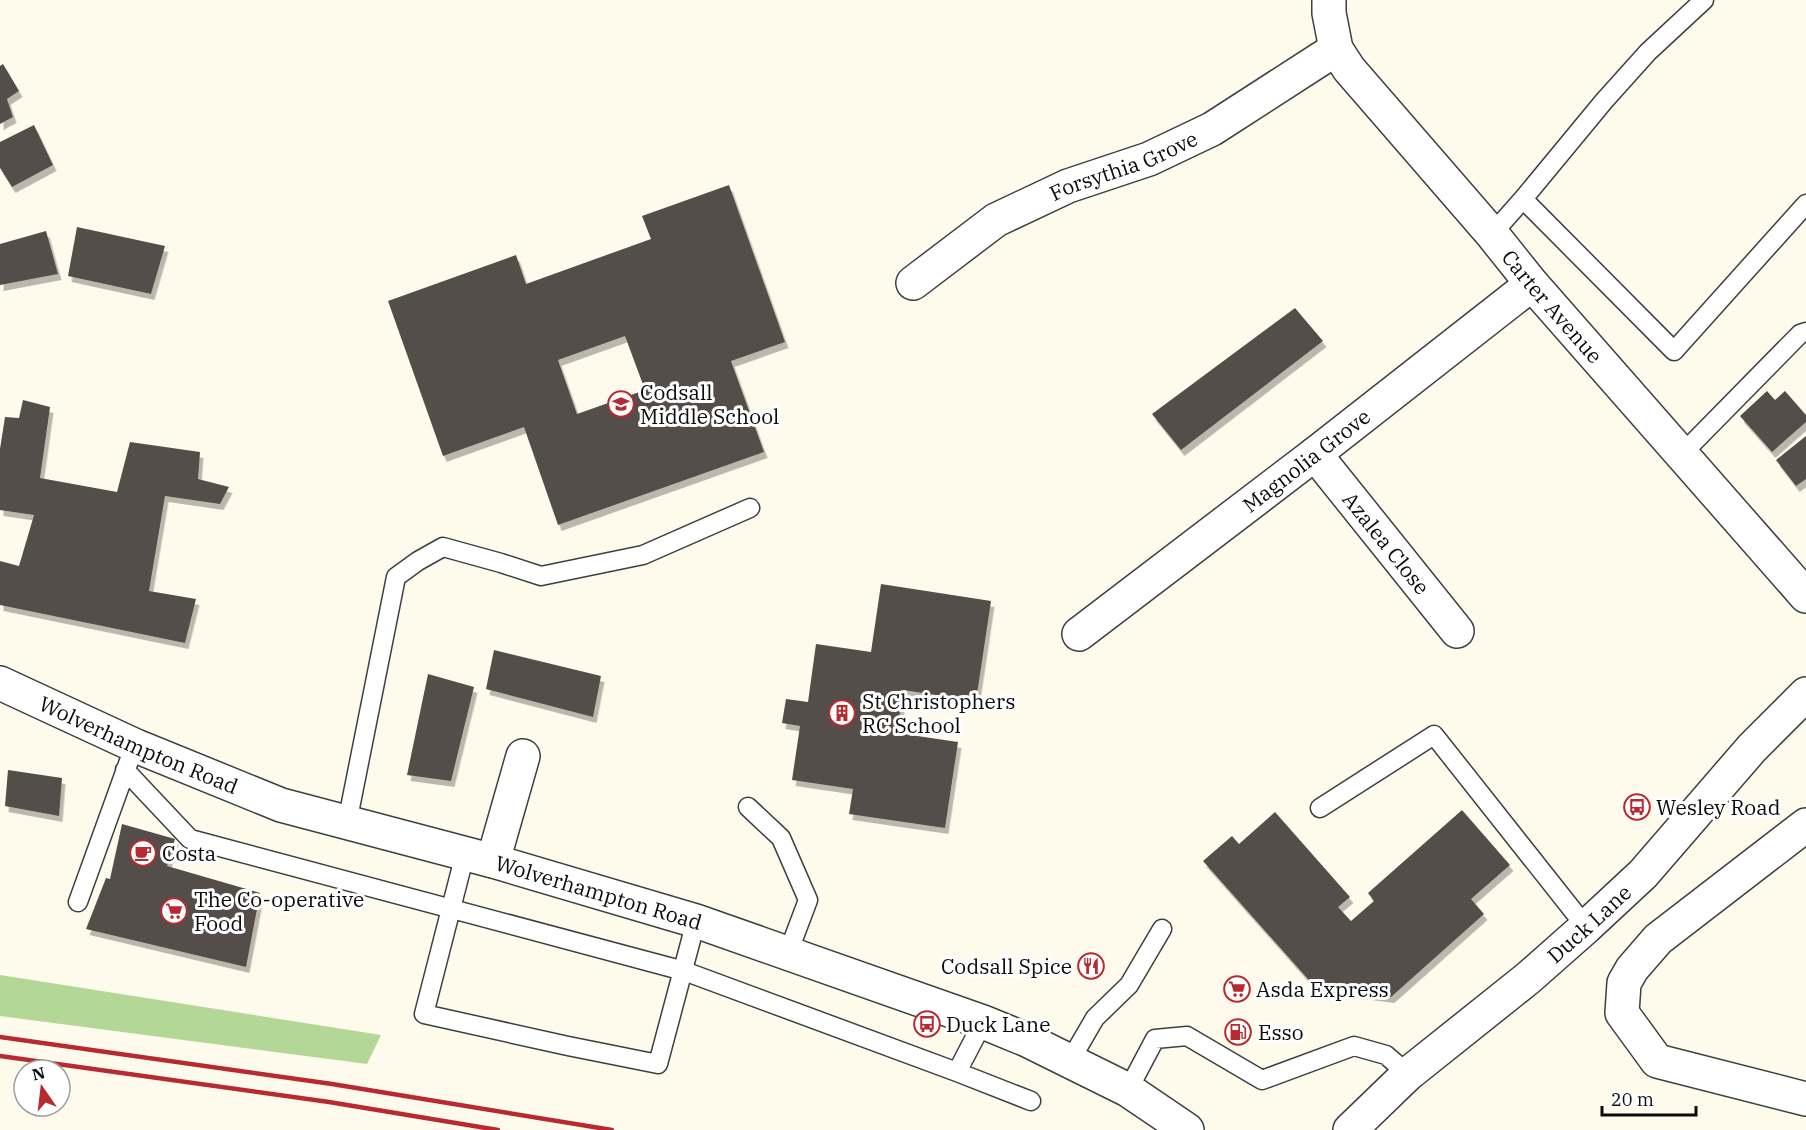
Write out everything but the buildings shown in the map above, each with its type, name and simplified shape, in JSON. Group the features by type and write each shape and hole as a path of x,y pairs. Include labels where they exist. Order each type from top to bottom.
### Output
{"street":[{"name":"Carter Avenue","path":"1329,0 1329,13 1336,49 1349,69 1492,234 1532,284 1806,596"},
{"name":"Forsythia Grove","path":"913,284 996,220 1068,186 1149,159 1212,129 1336,49"},
{"name":"Magnolia Grove","path":"1078,634 1532,284"},
{"name":"Azalea Close","path":"1315,453 1457,631"},
{"name":"Wolverhampton Road","path":"0,683 130,758 281,805 479,858 696,921 983,1022 1027,1040 1128,1090 1187,1130"},
{"name":"Duck Lane","path":"1350,1130 1408,1074 1527,979 1643,874 1752,748 1806,694"},
{"path":"479,858 523,756"},
{"path":"1806,825 1658,939 1632,969 1624,983 1622,1013 1657,1061 1806,1099"}],"lane":[{"path":"1492,234 1648,52 1704,0"},
{"path":"1523,199 1674,351 1806,204"},
{"path":"1682,454 1800,334 1806,332"},
{"path":"347,823 396,576 443,547 541,576 643,555 750,508"},
{"path":"1320,808 1434,735 1586,927"},
{"path":"78,902 130,758"},
{"path":"130,758 190,839 684,971 1031,1101"},
{"path":"748,807 781,838 808,900 788,953"},
{"path":"479,858 450,909 424,1014 658,1064 696,921"},
{"path":"1070,1061 1095,1018 1128,985 1162,929"},
{"path":"957,1072 983,1022"},
{"path":"1128,1090 1155,1039 1187,1036 1262,1080 1354,1046 1386,1055 1408,1074"}],"green space":[{"path":"0,975 381,1035 367,1064 0,1016"}],"railway":[{"path":"0,1037 332,1084 612,1130"},
{"path":"0,1056 329,1102 498,1130"}],"place":[{"name":"Codsall Middle School","path":"621,404"},
{"name":"St Christophers RC School","path":"842,713"},
{"name":"Wesley Road","path":"1637,807"},
{"name":"Costa","path":"143,853"},
{"name":"The Co-operative Food","path":"174,911"},
{"name":"Codsall Spice","path":"1091,966"},
{"name":"Asda Express","path":"1237,989"},
{"name":"Duck Lane","path":"927,1024"},
{"name":"Esso","path":"1238,1032"}]}
